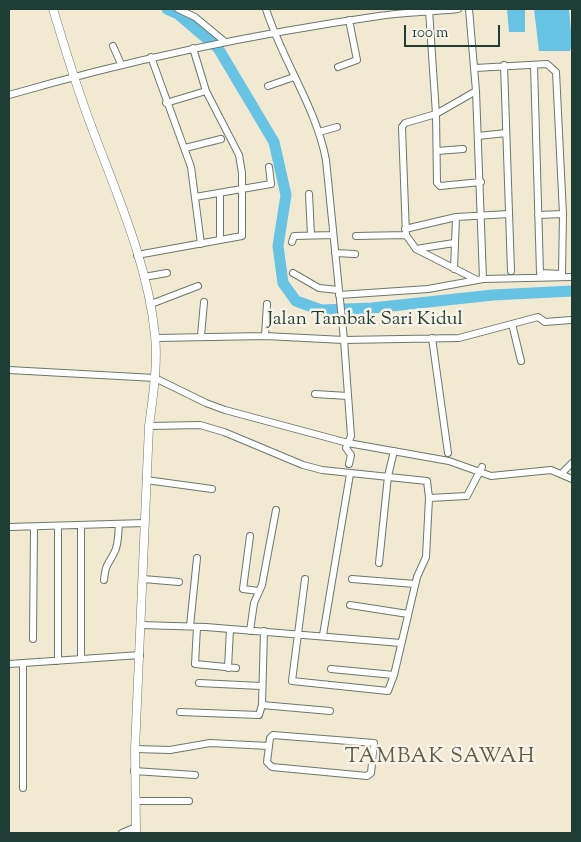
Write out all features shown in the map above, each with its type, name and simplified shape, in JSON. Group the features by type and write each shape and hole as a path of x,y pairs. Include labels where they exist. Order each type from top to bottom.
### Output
{"street":[{"path":"53,9 74,76 137,255 151,304 156,338 155,378 149,426 146,480 140,523 143,579 141,625 134,656 136,830 122,833"},
{"path":"178,9 195,17 221,42"},
{"path":"266,9 274,34 319,132 326,160 344,340 351,436 346,448 351,455 349,464"},
{"path":"9,95 121,64 221,42 349,20 458,9"},
{"path":"469,9 476,91 480,182 480,280"},
{"path":"429,11 436,114 438,184 480,182"},
{"path":"338,67 357,60 349,20"},
{"path":"113,46 121,64"},
{"path":"137,255 241,237 243,188 239,155 206,91 194,48"},
{"path":"151,57 166,103 191,167 201,244"},
{"path":"474,68 547,64 556,72 563,214 562,274 540,273 534,65"},
{"path":"504,65 511,271"},
{"path":"268,86 294,77"},
{"path":"166,103 206,91"},
{"path":"476,91 436,114 403,124 405,232 416,249 480,280"},
{"path":"319,132 337,127"},
{"path":"478,136 506,133"},
{"path":"185,148 221,139"},
{"path":"437,151 463,149"},
{"path":"195,197 220,194 272,183 269,167"},
{"path":"220,194 220,240"},
{"path":"310,194 311,235"},
{"path":"356,236 405,232 456,217 509,214"},
{"path":"538,215 563,214"},
{"path":"454,269 456,217"},
{"path":"292,242 294,236 334,235"},
{"path":"416,249 454,243"},
{"path":"335,253 355,254"},
{"path":"144,278 167,273"},
{"path":"293,273 319,288 339,295 428,289 480,280 572,277"},
{"path":"151,304 198,286"},
{"path":"201,336 204,302"},
{"path":"265,336 267,304"},
{"name":"Jalan Tambak Sari Kidul","path":"156,338 201,336 265,336 344,340 432,338 469,336 538,317 545,322 571,320"},
{"path":"512,324 521,361"},
{"path":"432,338 448,453"},
{"path":"9,370 155,378 218,408 348,443 449,461 481,470 497,477 531,469 568,469 572,479"},
{"path":"315,394 348,396"},
{"path":"149,426 190,424 207,426 304,465 350,474 427,481 429,498 426,557 415,584 390,688 383,692 292,681 305,580"},
{"path":"378,563 388,476 394,451"},
{"path":"429,498 466,497 481,470"},
{"path":"323,635 350,474"},
{"path":"146,480 212,489"},
{"path":"250,631 254,603 262,585 276,510"},
{"path":"9,527 140,523"},
{"path":"104,580 106,563 117,546 120,524"},
{"path":"81,525 81,659"},
{"path":"58,526 58,661"},
{"path":"33,639 34,527"},
{"path":"250,536 243,589 259,591"},
{"path":"197,558 194,626 196,664 236,668"},
{"path":"143,579 179,582"},
{"path":"352,579 415,584"},
{"path":"350,605 408,614"},
{"path":"141,625 194,626 323,635 401,643"},
{"path":"228,668 230,629"},
{"path":"180,712 258,716 262,705 261,686 264,631"},
{"path":"9,664 134,656"},
{"path":"23,663 23,788"},
{"path":"331,669 394,675"},
{"path":"199,683 261,686"},
{"path":"262,705 330,711"},
{"path":"274,735 374,743 372,773 367,776 272,767 267,762 269,746 270,737 274,735"},
{"path":"135,749 170,750 210,743 269,746"},
{"path":"134,771 195,775"},
{"path":"135,801 189,801"}],"water":[{"path":"507,9 525,9 525,32 509,32"},
{"path":"534,9 569,9 572,44 570,51 539,51"}],"waterway":[{"path":"167,9 178,14 218,48 274,142 286,195 278,246 283,283 296,301 321,310 372,308 493,295 572,291"}],"district":[{"name":"TAMBAK SAWAH","path":"440,758"}]}
